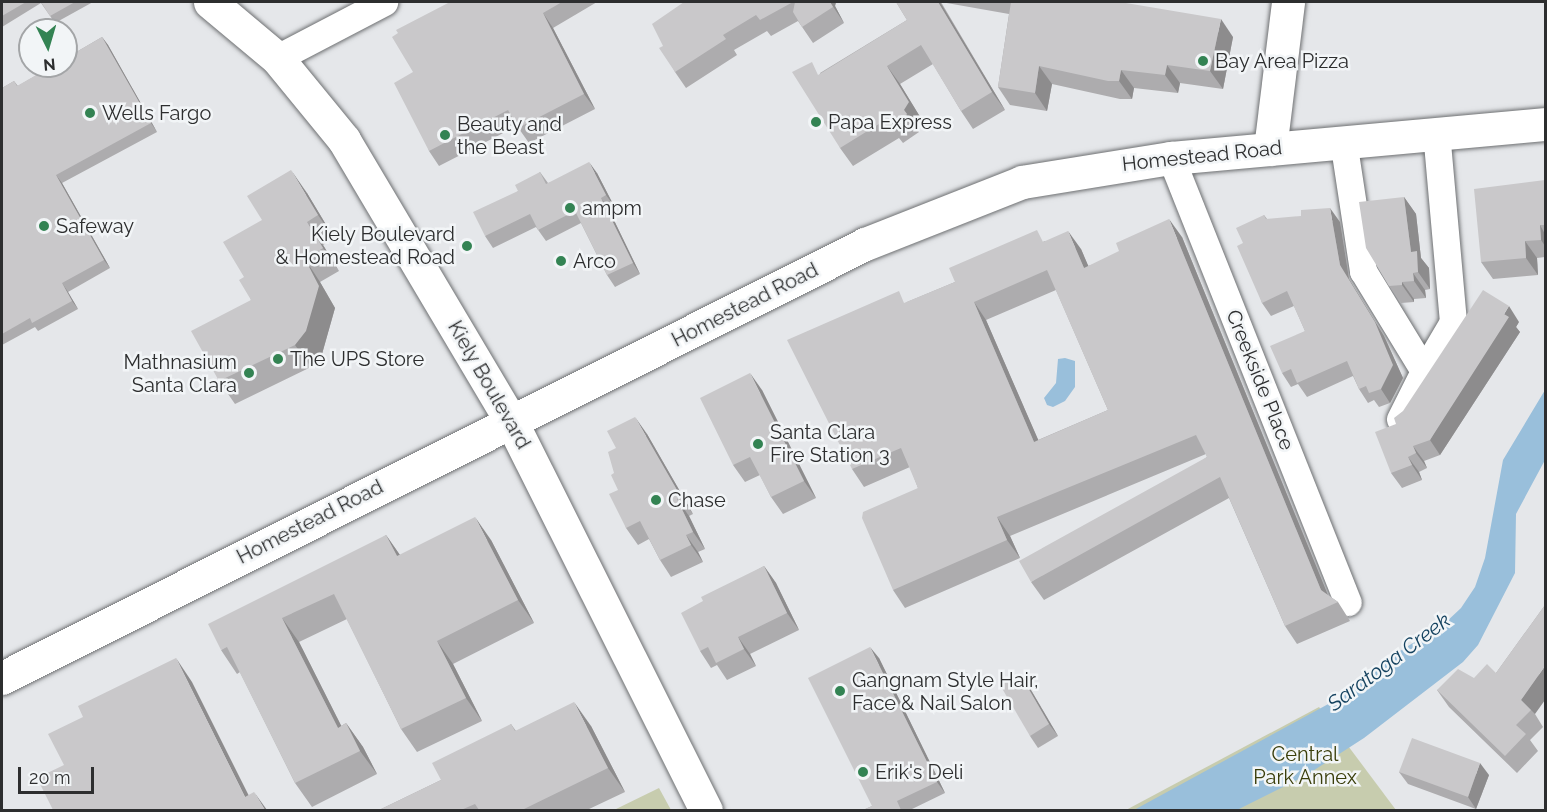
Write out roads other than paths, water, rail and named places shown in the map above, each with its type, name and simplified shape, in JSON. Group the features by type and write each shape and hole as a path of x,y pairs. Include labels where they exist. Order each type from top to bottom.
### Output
{"main road":[{"name":"Kiely Boulevard","path":"210,2 277,58 344,140 512,423 706,810"},
{"path":"1270,148 1287,2"},
{"name":"Homestead Road","path":"2,678 865,244 951,208 1022,182 1171,158 1343,140 1545,124"}],"street":[{"path":"277,58 384,2"},
{"path":"1400,419 1424,370 1453,322 1436,133"},
{"path":"1343,140 1363,271 1424,370"},
{"name":"Creekside Place","path":"1171,158 1348,602"}],"water":[{"path":"1065,358 1075,361 1075,387 1065,401 1053,407 1047,405 1044,398 1056,383 1058,359"},
{"name":"Saratoga Creek","path":"1545,390 1545,460 1516,514 1515,573 1478,645 1463,662 1364,738 1305,776 1237,810 1134,810 1343,696 1395,654 1444,624 1461,608 1475,587 1485,558 1503,460"}],"place":[{"name":"Bay Area Pizza","path":"1203,61"},
{"name":"Wells Fargo","path":"90,113"},
{"name":"Papa Express","path":"816,122"},
{"name":"Beauty and the Beast","path":"445,135"},
{"name":"ampm","path":"570,208"},
{"name":"Safeway","path":"44,226"},
{"name":"Kiely Boulevard & Homestead Road","path":"467,246"},
{"name":"Arco","path":"561,261"},
{"name":"The UPS Store","path":"278,359"},
{"name":"Mathnasium Santa Clara","path":"249,373"},
{"name":"Santa Clara Fire Station 3","path":"758,444"},
{"name":"Chase","path":"656,500"},
{"name":"Gangnam Style Hair, Face & Nail Salon","path":"840,691"},
{"name":"Erik's Deli","path":"863,772"}],"park label":[{"name":"Central Park Annex","path":"1305,766"}]}
